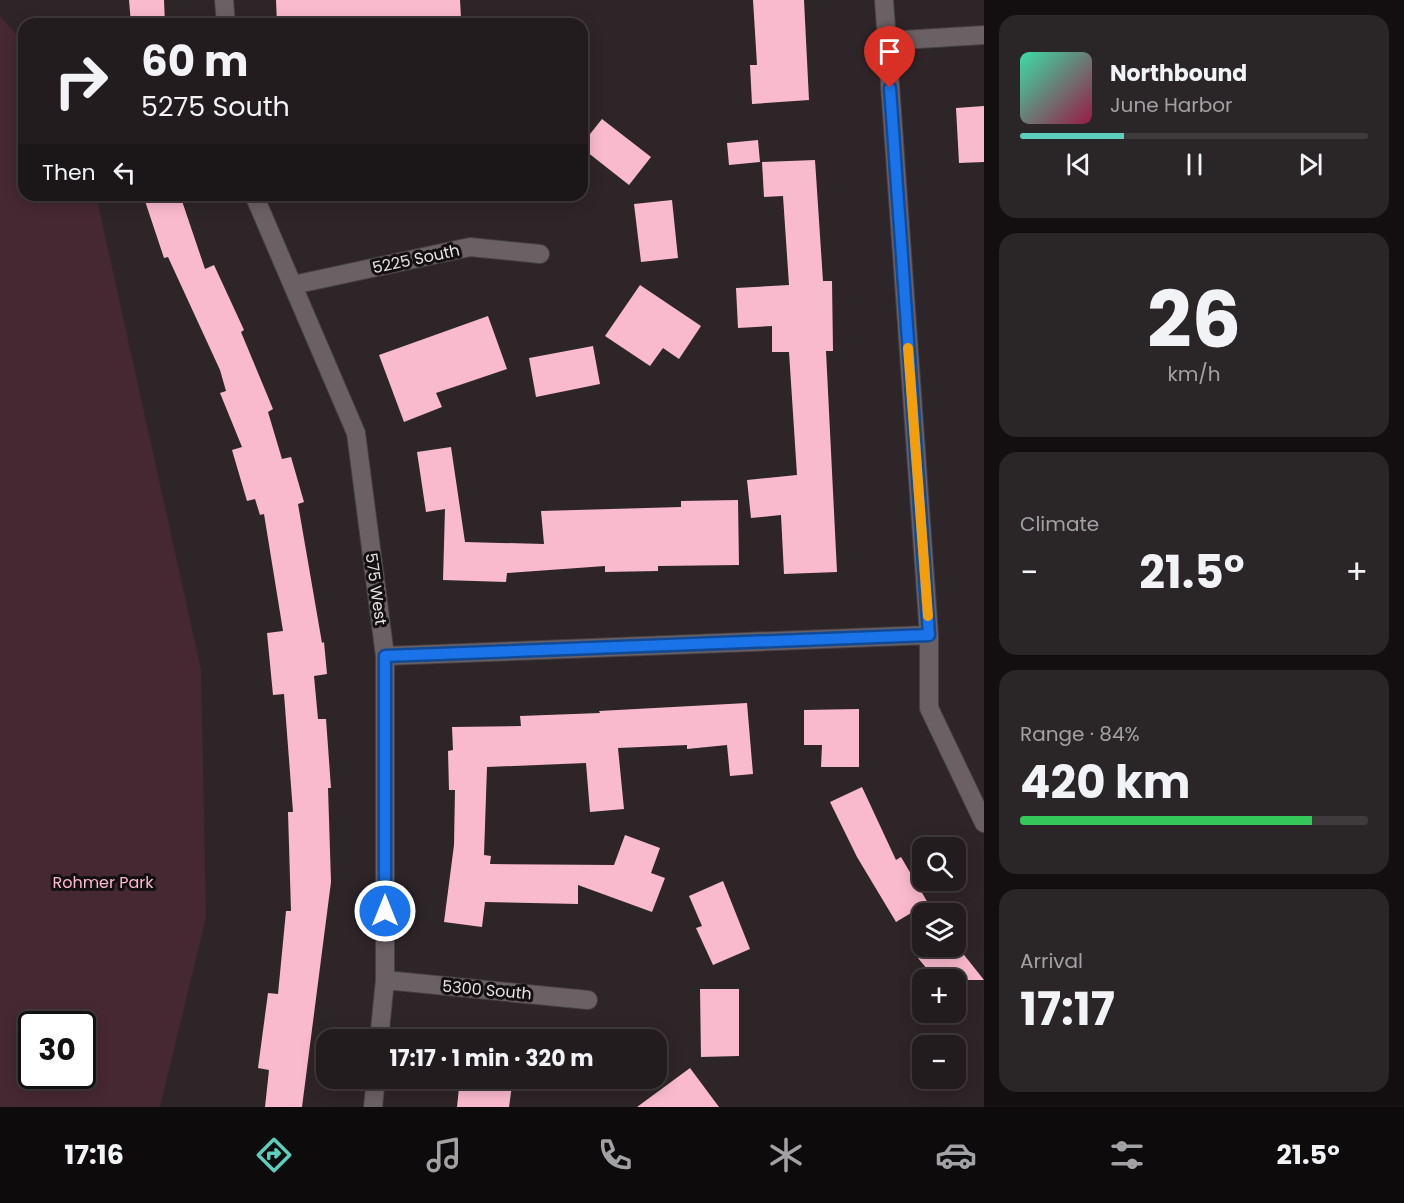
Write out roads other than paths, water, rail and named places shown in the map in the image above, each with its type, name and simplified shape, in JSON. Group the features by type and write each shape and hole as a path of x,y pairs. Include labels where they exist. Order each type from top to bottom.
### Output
{"street":[{"path":"224,0 226,18"},
{"path":"884,0 929,635 929,708 984,823"},
{"path":"886,41 984,35"},
{"name":"575 West","path":"257,201 356,433 385,656 385,980 380,1029"},
{"name":"5225 South","path":"293,285 470,247 540,254"},
{"path":"385,656 929,635"},
{"name":"5300 South","path":"385,980 588,1000"},
{"path":"373,1107 375,1089"}],"park label":[{"name":"Rohmer Park","path":"103,882"}]}
